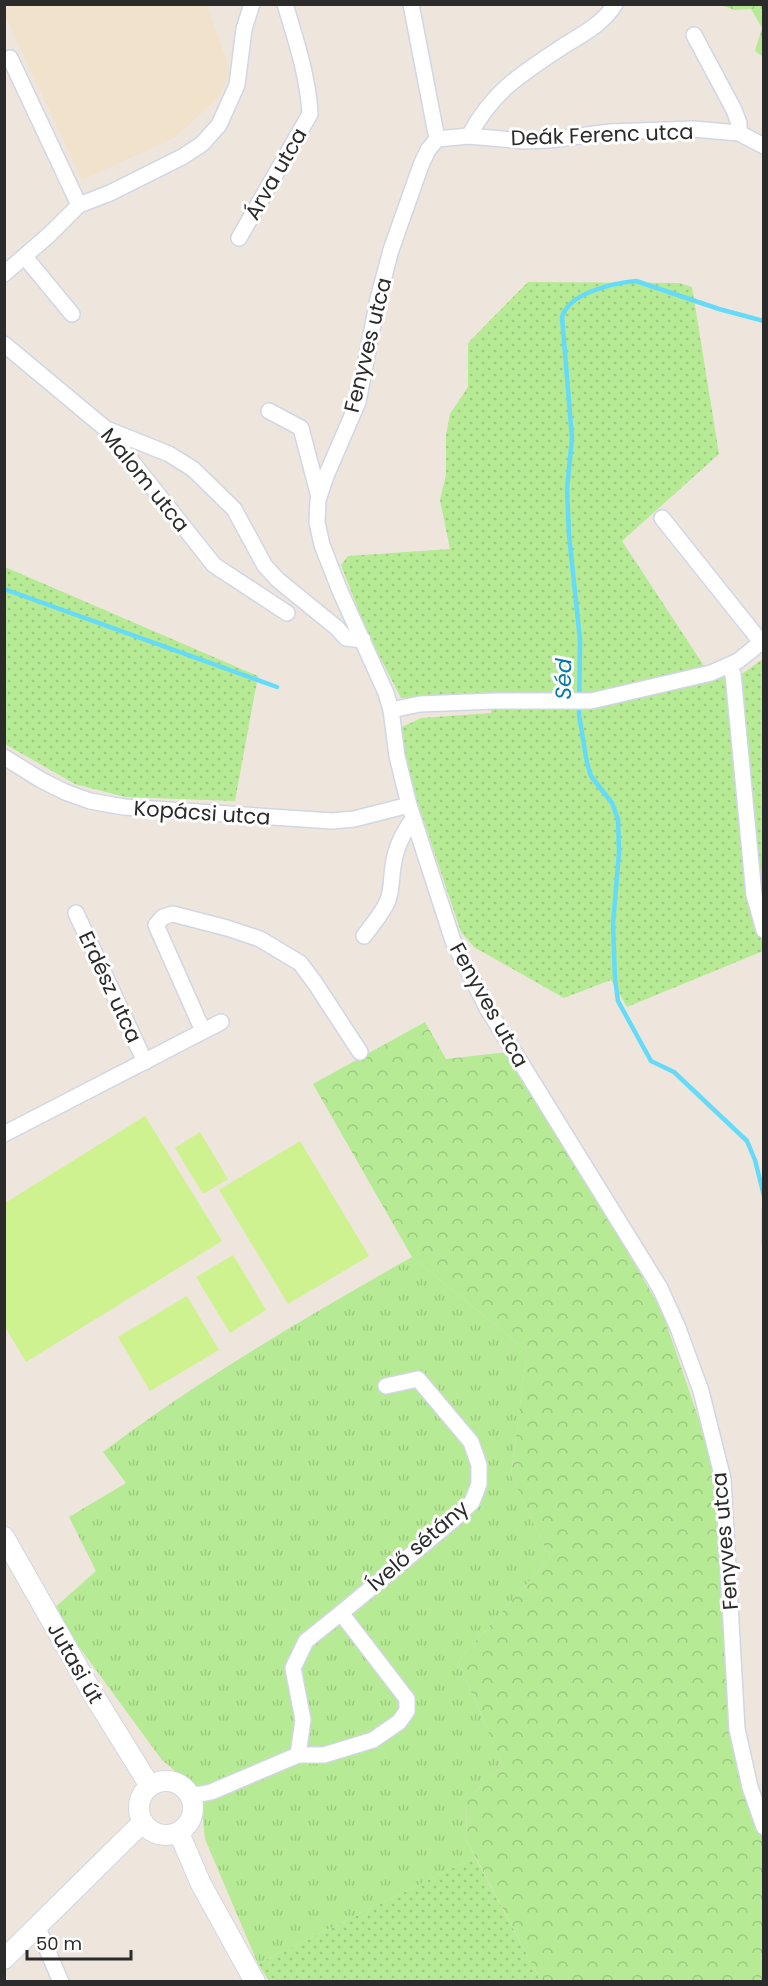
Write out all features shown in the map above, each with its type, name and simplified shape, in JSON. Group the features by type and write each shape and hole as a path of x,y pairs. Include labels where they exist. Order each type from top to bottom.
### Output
{"street":[{"path":"4,274 79,206 182,158 202,144 215,130 237,85 244,29 252,4"},
{"name":"Árva utca","path":"239,238 310,114 303,63 285,4"},
{"path":"411,4 437,139"},
{"path":"469,136 486,107 499,92 600,23 615,4"},
{"path":"694,35 734,110 739,123 739,134"},
{"path":"10,58 79,206"},
{"name":"Deák Ferenc utca","path":"437,139 469,136 524,141 610,132 693,129 739,134 764,146"},
{"name":"Fenyves utca","path":"437,139 428,150 421,165 391,250 378,299 358,402 326,476 319,497 317,522 322,545 340,591 363,640 391,710 401,777 453,941 487,1008 660,1288 678,1328 701,1391 723,1479 737,1729 750,1786 764,1827"},
{"path":"25,256 72,314"},
{"name":"Malom utca","path":"4,344 106,429 214,565 287,613"},
{"path":"269,411 301,428 319,497"},
{"path":"106,429 169,454 193,469 234,509 265,566 278,580 346,638 363,640"},
{"path":"391,710 420,704 495,701 591,702 711,673 728,666 762,641 662,518"},
{"path":"728,666 733,674 754,895 764,930"},
{"name":"Kopácsi utca","path":"4,757 65,792 90,801 124,807 332,821 411,812"},
{"path":"364,936 388,900 395,854 411,812"},
{"name":"Erdész utca","path":"76,913 145,1062"},
{"path":"204,1031 156,925 163,917 173,914 260,939 300,963 360,1052"},
{"name":"Erdész utca","path":"4,1134 221,1022"},
{"name":"Ívelő sétány","path":"298,1755 303,1720 293,1668 306,1641 453,1520 472,1502 479,1484 479,1465 471,1442 418,1379 386,1386"},
{"name":"Jutasi út","path":"4,1537 93,1694 150,1786"},
{"path":"190,1796 211,1792 298,1755 324,1755 373,1740 399,1722 407,1711 407,1699 340,1613"},
{"path":"164,1781 172,1782 186,1790 190,1796 193,1806 192,1817 187,1826 178,1833 163,1836 154,1834 142,1823 138,1807 140,1799 150,1786 164,1781"},
{"path":"4,1959 142,1823"},
{"path":"178,1833 201,1884 255,1982"},
{"path":"37,1926 61,1982"}],"shaded area":[{"path":"11,4 207,5 230,71 218,98 174,138 82,180 5,15 4,11"}],"green space":[{"path":"722,5 763,5 763,57 755,51 762,28 751,9 734,10"},
{"path":"528,282 679,283 692,287 719,454 622,541 708,672 736,678 763,659 763,951 627,1007 611,980 564,998 474,947 461,932 405,765 400,728 421,718 491,713 491,696 401,698 367,632 341,565 348,556 450,549 440,500 446,475 446,435 450,414 468,387 468,343"},
{"path":"5,567 258,676 235,801 125,797 75,784 5,744"},
{"path":"425,1022 446,1059 508,1052 548,1104 609,1220 662,1311 713,1461 733,1696 763,1838 763,1981 541,1981 466,1839 467,1799 503,1766 458,1661 550,1558 511,1475 527,1351 412,1257 313,1084"},
{"path":"145,1116 222,1241 26,1362 5,1327 5,1203"},
{"path":"200,1132 228,1179 203,1194 175,1148"},
{"path":"300,1141 369,1256 288,1304 219,1190"},
{"path":"233,1255 266,1310 230,1333 196,1277"},
{"path":"412,1257 527,1351 511,1475 550,1558 458,1661 503,1766 467,1799 466,1839 475,1857 258,1964 205,1839 200,1792 162,1760 52,1610 96,1571 69,1517 126,1483 103,1452 177,1399 254,1350"},
{"path":"187,1296 219,1350 150,1391 118,1337"},
{"path":"475,1857 541,1981 269,1981 258,1964"}],"waterway":[{"name":"Séd","path":"764,321 719,309 636,281 604,287 582,296 566,309 562,317 572,438 567,489 569,535 580,640 579,715 591,776 612,803 618,819 619,853 613,924 618,1001 651,1061 674,1072 747,1141 755,1160 764,1196"},
{"path":"4,589 277,687"},
{"name":"Séd","path":"764,1208 764,1244"}]}
